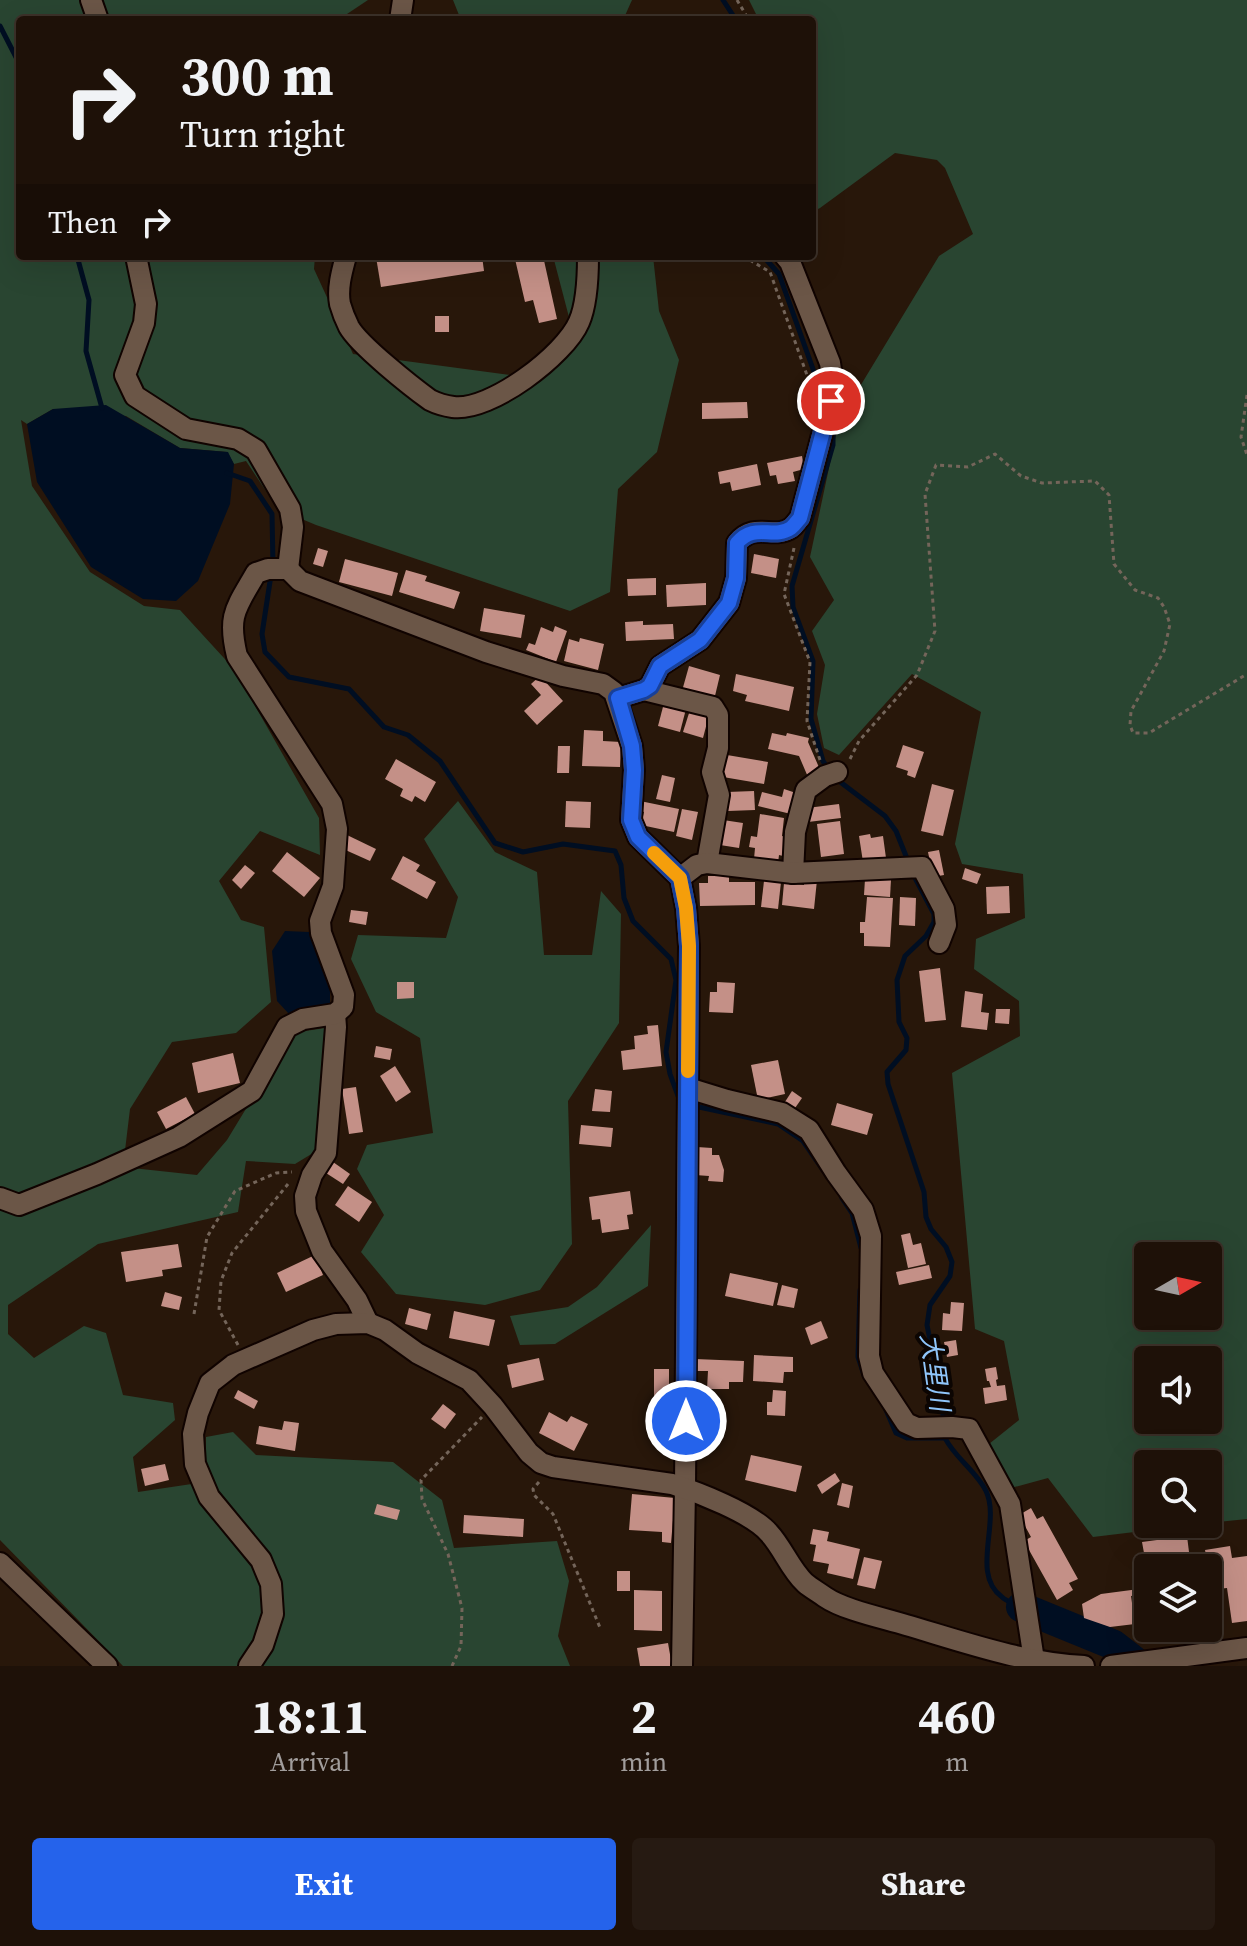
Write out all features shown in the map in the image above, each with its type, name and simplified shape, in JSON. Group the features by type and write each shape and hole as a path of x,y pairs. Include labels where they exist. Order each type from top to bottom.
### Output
{"street":[{"path":"137,260 146,304 144,323 125,375 130,386 135,396 186,429 238,439 256,450 290,509 293,527 279,569"},
{"path":"345,260 340,281 340,304 350,329 373,354 433,402 455,408 477,405 516,386 560,350 579,322 588,278 588,260"},
{"path":"618,698 650,686 660,666 700,640 729,603 736,578 737,543 744,534 791,528 800,518 825,425 823,399 833,383 830,363 788,260"},
{"path":"0,1198 19,1205 179,1137 252,1091 287,1027 303,1019 335,1014 343,1007 344,995 321,933 320,921 333,886 337,829 332,804 237,656 232,636 233,611 256,573 279,569 300,581 486,652 563,676 603,684 618,698 632,746 631,820 638,837 680,878 686,908 689,946 682,1666"},
{"path":"644,690 713,707 718,715 718,748 712,772 719,795 707,863"},
{"path":"793,873 795,832 806,790 836,772"},
{"path":"680,878 697,865 707,863 793,873 913,868 944,909 946,925 939,943"},
{"path":"335,1014 326,1153 305,1174 306,1211 322,1251 357,1300 368,1323"},
{"path":"688,1088 782,1113 809,1130 863,1210 871,1236 869,1356 873,1373 906,1423 917,1428 969,1429 1010,1504 1034,1660"},
{"path":"249,1666 263,1645 273,1614 271,1584 261,1560 209,1497 195,1464 193,1434 198,1413 210,1383 233,1365 313,1330 336,1324 368,1323 469,1380 529,1453 541,1463 672,1484 750,1517 767,1530 805,1583 829,1600 997,1659 1084,1666"},
{"path":"0,1563 105,1665"},
{"path":"1111,1666 1247,1648"}],"path":[{"path":"750,260 770,272 823,399"},
{"path":"1247,395 1241,437 1247,455"},
{"path":"791,528 794,546 784,594 810,662 807,721 836,772 917,675 935,631 925,494 936,465 968,467 995,454 1021,476 1042,483 1095,481 1109,495 1114,564 1135,590 1158,598 1170,624 1164,651 1131,711 1133,733 1149,733 1247,674"},
{"path":"194,1314 207,1237 235,1191 276,1173 305,1174"},
{"path":"245,1360 219,1310 221,1281 232,1253 305,1174"},
{"path":"452,1666 461,1646 462,1608 448,1554 422,1499 421,1480 493,1406"},
{"path":"553,1467 533,1489 534,1495 553,1514 601,1630"}],"green space":[{"path":"0,0 368,0 344,16 16,16 16,260 315,260 314,269 353,354 540,379 576,344 554,260 653,260 659,311 679,360 657,452 618,489 610,592 570,611 316,525 278,509 246,461 234,464 227,452 180,448 126,416 53,409 27,424 21,420 32,486 90,572 144,606 180,610 234,669 319,818 320,855 260,831 219,881 241,920 264,927 271,1002 236,1033 172,1042 130,1109 123,1167 197,1175 227,1140 292,1033 325,1028 318,1150 295,1164 246,1161 238,1212 98,1244 8,1305 8,1334 34,1358 84,1326 106,1333 123,1395 173,1403 175,1420 133,1457 138,1492 205,1482 206,1437 233,1432 256,1455 393,1462 442,1500 454,1548 557,1541 569,1581 558,1636 570,1666 123,1666 0,1540"},
{"path":"453,0 632,0 625,16 459,16"},
{"path":"749,0 1247,0 1247,1519 1222,1522 1222,1450 1134,1450 1134,1532 1093,1537 1048,1478 1011,1488 989,1444 1019,1420 1004,1341 975,1329 952,1073 1020,1036 1019,1001 974,969 976,939 1025,918 1023,874 962,864 955,844 981,712 912,674 839,755 824,748 817,714 825,665 812,631 834,600 810,557 839,421 939,256 973,234 945,168 937,160 895,153 816,210 816,16 757,16"},
{"path":"458,801 495,852 537,872 544,955 592,955 601,891 621,914 619,1023 568,1101 572,1244 540,1290 485,1305 396,1294 361,1252 384,1215 357,1169 367,1145 433,1133 420,1038 376,1012 351,959 358,935 446,938 458,897 424,839"},
{"path":"651,1225 648,1286 555,1344 520,1345 510,1316 568,1307 597,1287"}],"water":[{"path":"106,405 180,448 228,452 234,464 230,504 198,581 176,601 143,599 91,567 37,482 27,424 53,409"},
{"path":"285,931 309,932 330,981 330,1005 289,1014 277,1001 272,951"}],"building":[{"path":"376,260 483,260 484,271 381,287"},
{"path":"515,260 544,260 557,319 539,323 533,300 525,302"},
{"path":"435,316 449,316 449,332 435,332"},
{"path":"747,402 748,418 702,419 702,403"},
{"path":"802,456 804,469 793,472 795,481 778,484 776,475 770,476 767,463"},
{"path":"757,464 761,485 732,491 730,482 720,484 718,472"},
{"path":"318,548 328,551 323,567 313,564"},
{"path":"754,554 779,559 776,578 751,573"},
{"path":"345,559 398,573 392,596 339,582"},
{"path":"406,570 427,576 425,581 460,592 454,609 399,592"},
{"path":"656,578 656,595 628,596 627,579"},
{"path":"706,583 706,605 667,607 666,585"},
{"path":"484,608 525,615 521,638 480,631"},
{"path":"643,621 643,625 673,624 674,639 626,641 625,622"},
{"path":"555,626 567,631 556,662 526,650 529,643 535,645 541,627 553,632"},
{"path":"580,638 604,644 598,670 564,661 569,639 579,642"},
{"path":"689,666 720,675 714,700 682,691"},
{"path":"736,674 794,687 789,711 745,701 747,695 733,691"},
{"path":"540,676 563,701 537,725 524,711 541,695 531,684"},
{"path":"664,703 686,709 680,732 658,726"},
{"path":"690,710 709,715 703,738 683,732"},
{"path":"584,730 603,731 603,741 621,742 620,767 582,766"},
{"path":"772,733 809,738 821,772 808,777 799,756 768,749"},
{"path":"903,745 924,752 915,778 907,775 908,771 896,767"},
{"path":"558,746 570,746 569,773 557,773"},
{"path":"727,755 768,762 764,784 723,777"},
{"path":"396,759 436,782 425,802 415,796 412,802 400,796 403,789 385,779"},
{"path":"662,775 675,778 670,802 656,799"},
{"path":"932,784 954,790 943,836 921,831"},
{"path":"784,789 796,793 791,814 758,806 762,792 782,797"},
{"path":"754,791 755,810 728,811 727,792"},
{"path":"566,801 591,802 590,828 565,827"},
{"path":"640,801 679,809 674,832 641,825 644,812 638,810"},
{"path":"839,804 841,818 808,822 807,808"},
{"path":"682,809 698,812 692,840 676,836"},
{"path":"760,814 784,818 782,836 786,837 783,856 779,855 778,863 754,859 755,848 749,847 751,836 757,837"},
{"path":"723,820 743,823 739,848 720,845"},
{"path":"840,821 844,854 821,857 817,824"},
{"path":"870,834 871,838 883,836 886,858 863,862 859,836"},
{"path":"347,835 376,849 370,861 341,848"},
{"path":"939,850 944,875 933,877 928,852"},
{"path":"287,852 320,878 304,897 272,871"},
{"path":"403,856 420,865 416,871 436,882 427,899 391,879"},
{"path":"245,865 255,873 241,889 232,880"},
{"path":"965,868 981,874 977,884 962,879"},
{"path":"708,876 729,876 729,882 755,882 755,905 700,906 699,883 708,883"},
{"path":"804,879 817,880 814,909 782,905 784,883 804,885"},
{"path":"865,879 891,880 890,897 864,895"},
{"path":"764,881 781,882 778,909 761,907"},
{"path":"1009,886 1010,913 987,914 986,887"},
{"path":"867,897 893,898 890,947 864,946 860,922 865,922"},
{"path":"900,897 916,898 915,926 899,925"},
{"path":"351,910 368,912 366,925 349,922"},
{"path":"940,968 946,1020 925,1022 919,971"},
{"path":"397,982 414,982 414,998 397,999"},
{"path":"717,982 735,983 733,1013 709,1012 710,992 717,992"},
{"path":"965,991 983,994 981,1012 989,1013 987,1030 961,1027"},
{"path":"996,1009 1010,1009 1009,1024 995,1023"},
{"path":"658,1025 662,1066 623,1070 621,1051 635,1049 634,1036 648,1034 647,1026"},
{"path":"376,1046 392,1049 390,1060 374,1057"},
{"path":"233,1053 240,1083 198,1093 192,1063"},
{"path":"778,1060 785,1094 758,1100 751,1065"},
{"path":"395,1066 411,1092 396,1102 380,1076"},
{"path":"356,1087 363,1132 349,1134 342,1089"},
{"path":"595,1089 612,1091 610,1112 592,1111"},
{"path":"792,1091 802,1098 793,1111 783,1105"},
{"path":"186,1097 195,1114 166,1129 157,1112"},
{"path":"837,1103 873,1114 867,1135 831,1125"},
{"path":"581,1125 613,1128 611,1147 579,1144"},
{"path":"697,1147 712,1148 712,1155 719,1155 724,1170 723,1182 708,1181 709,1176 695,1175"},
{"path":"333,1162 350,1174 343,1184 326,1173"},
{"path":"348,1186 372,1202 359,1222 335,1205"},
{"path":"630,1191 633,1214 627,1215 629,1229 602,1233 600,1219 592,1220 589,1197"},
{"path":"910,1233 913,1245 921,1243 926,1264 908,1268 901,1235"},
{"path":"178,1244 182,1267 162,1270 163,1276 126,1282 121,1252"},
{"path":"315,1255 323,1275 286,1292 277,1273"},
{"path":"929,1265 932,1278 899,1285 896,1272"},
{"path":"730,1273 778,1283 773,1306 725,1296"},
{"path":"782,1285 798,1289 794,1308 777,1305"},
{"path":"165,1292 182,1297 179,1310 161,1306"},
{"path":"951,1302 964,1303 962,1331 942,1330 943,1313 950,1314"},
{"path":"409,1308 431,1314 427,1330 405,1324"},
{"path":"454,1311 495,1320 489,1346 449,1338"},
{"path":"821,1321 828,1338 811,1345 805,1328"},
{"path":"956,1340 958,1355 947,1357 944,1342"},
{"path":"754,1355 793,1357 793,1372 784,1372 783,1383 753,1381"},
{"path":"539,1358 544,1380 512,1388 507,1365"},
{"path":"695,1359 744,1361 743,1382 729,1382 729,1389 707,1389 708,1371 694,1371"},
{"path":"996,1367 997,1386 1005,1385 1007,1400 985,1404 983,1388 991,1387 985,1369"},
{"path":"654,1369 669,1369 669,1396 654,1396"},
{"path":"238,1390 258,1401 254,1409 234,1398"},
{"path":"773,1390 786,1391 785,1416 767,1415 767,1402 772,1402"},
{"path":"443,1404 456,1414 445,1429 431,1419"},
{"path":"549,1412 567,1422 571,1416 588,1424 574,1451 539,1433"},
{"path":"284,1421 299,1423 295,1451 256,1444 259,1426 282,1430"},
{"path":"751,1455 802,1466 796,1492 745,1480"},
{"path":"165,1464 169,1480 145,1486 141,1469"},
{"path":"835,1473 840,1481 822,1494 817,1485"},
{"path":"842,1483 853,1486 849,1508 837,1505"},
{"path":"632,1494 675,1498 671,1543 662,1542 662,1532 629,1530"},
{"path":"377,1504 400,1510 397,1520 374,1514"},
{"path":"1031,1508 1037,1519 1043,1516 1078,1579 1069,1583 1073,1590 1057,1600 1024,1541 1031,1537 1019,1515"},
{"path":"464,1515 524,1519 523,1537 463,1533"},
{"path":"813,1529 829,1532 827,1541 860,1549 853,1579 827,1573 829,1564 813,1561 816,1545 810,1544"},
{"path":"1187,1538 1189,1554 1140,1554 1144,1553 1142,1542"},
{"path":"1230,1546 1232,1558 1247,1556 1247,1621 1232,1623 1227,1588 1222,1589 1222,1554 1206,1554 1205,1550"},
{"path":"864,1557 882,1561 875,1589 857,1585"},
{"path":"617,1571 630,1571 630,1591 617,1591"},
{"path":"634,1590 662,1591 662,1631 634,1630"},
{"path":"1134,1590 1134,1596 1131,1596 1134,1624 1110,1627 1084,1618 1082,1604 1101,1594"},
{"path":"668,1643 672,1666 640,1666 637,1648"}],"waterway":[{"path":"723,0 733,16"},
{"path":"0,26 16,57"},
{"path":"78,260 89,300 86,351 102,408"},
{"path":"767,260 779,274 823,397"},
{"path":"829,770 823,761 811,719 813,661 793,607 792,586 833,445 833,425"},
{"path":"227,473 250,481 272,514 273,565"},
{"path":"271,575 262,634 265,652 289,677 349,689 384,727 408,735 440,761 495,843 523,852 563,844 615,851 621,865 624,898 633,921 671,959 676,980 666,1052 670,1074 678,1096 683,1099"},
{"path":"835,778 885,816 896,831 908,861"},
{"name":"大里川","path":"913,874 934,914 934,922 926,936 905,956 897,980 899,1022 907,1038 906,1050 887,1072 888,1084 924,1192 926,1217 952,1262 950,1276 930,1305 927,1325 944,1424"},
{"path":"692,1103 778,1124 803,1141 823,1170"},
{"path":"842,1198 852,1213 861,1248"},
{"path":"860,1290 858,1357 864,1375"},
{"path":"886,1410 896,1433 907,1438 945,1438"},
{"name":"大里川","path":"945,1438 986,1491 990,1504 988,1575 1002,1597 1018,1606"},
{"name":"大里川","path":"1021,1607 1114,1645 1141,1666"}],"slow traffic":[{"path":"654,853 680,878 686,908 689,946 688,1071"}],"route":[{"path":"686,1421 689,946 686,908 680,878 638,837 631,820 632,746 618,698 650,686 660,666 700,640 729,603 736,578 737,543 744,534 791,528 800,518 831,401"}]}
